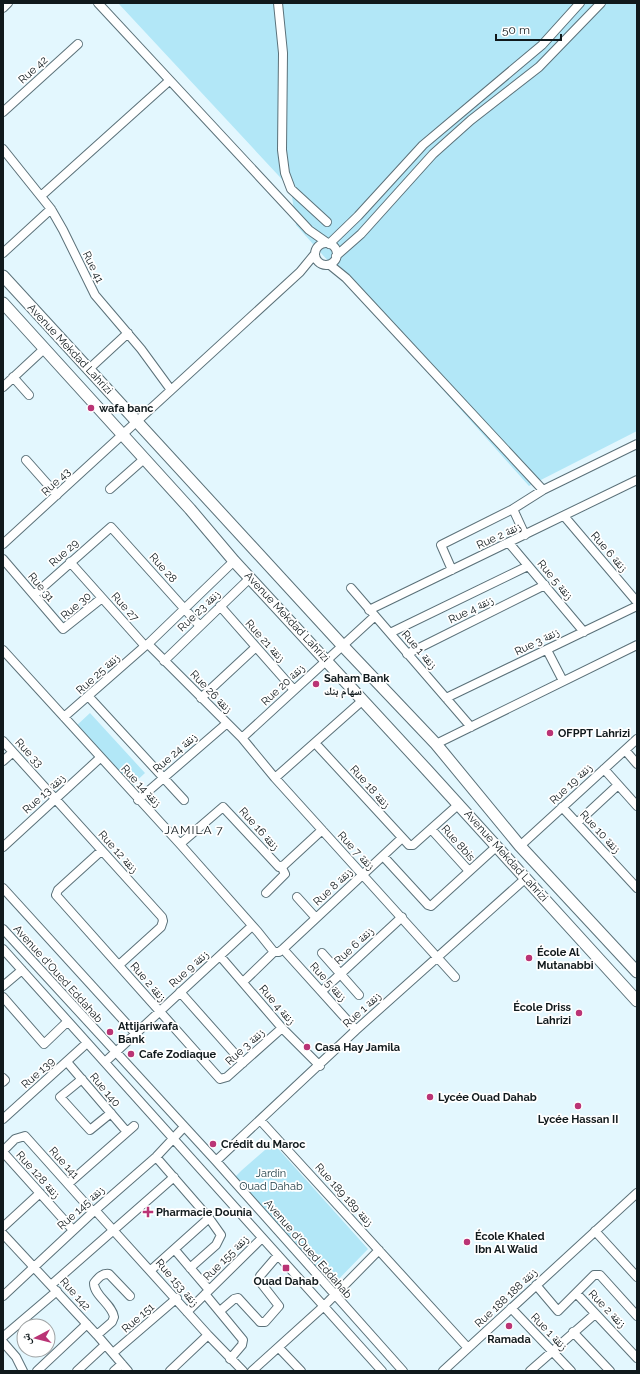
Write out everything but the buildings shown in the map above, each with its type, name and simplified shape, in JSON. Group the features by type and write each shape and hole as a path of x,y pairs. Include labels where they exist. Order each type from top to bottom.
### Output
{"main road":[{"name":"Avenue Mekdad Lahrizi","path":"3,276 137,420 342,645 436,744 520,846 637,972"},
{"name":"Avenue Mekdad Lahrizi","path":"3,303 123,434 234,561 459,804 637,1001"}],"street":[{"path":"3,8 8,3"},
{"path":"98,3 309,230 334,247 336,257 346,278"},
{"path":"278,3 283,53 282,150 285,173 291,189 327,222"},
{"path":"315,252 322,244 329,244 362,212 423,145 542,45 580,3"},
{"path":"300,272 326,265 336,257 361,234 433,154 471,120 539,67 601,3"},
{"name":"Rue 42","path":"3,112 78,44"},
{"path":"40,196 169,81"},
{"name":"Rue 41","path":"3,149 51,209 95,295 128,333 171,390"},
{"path":"3,252 51,209"},
{"path":"309,230 317,261 346,278 543,490"},
{"name":"Rue 43","path":"3,544 300,272 315,252"},
{"path":"89,369 128,333"},
{"path":"3,387 45,348"},
{"path":"13,377 29,395"},
{"path":"452,570 441,545 513,509 543,490 637,444"},
{"path":"110,489 144,458"},
{"path":"26,460 57,495"},
{"name":"Rue 2 زنقة","path":"372,613 452,570 637,480"},
{"path":"513,509 525,535"},
{"name":"Rue 6 زنقة","path":"564,516 637,602"},
{"name":"Rue 29","path":"34,595 110,527"},
{"name":"Rue 28","path":"110,527 200,625"},
{"name":"Rue 5 زنقة","path":"509,543 584,632"},
{"name":"Rue 31","path":"3,559 63,629"},
{"name":"Rue 25 زنقة","path":"64,718 147,645 234,561"},
{"name":"Rue 27","path":"70,562 102,598 164,661"},
{"path":"390,633 528,566"},
{"name":"Rue 23 زنقة","path":"164,661 250,578"},
{"name":"Rue 4 زنقة","path":"407,654 545,586"},
{"name":"Rue 1 زنقة","path":"351,588 471,727"},
{"name":"Rue 30","path":"63,629 102,598"},
{"name":"Rue 21 زنقة","path":"220,606 294,690"},
{"name":"Rue 3 زنقة","path":"446,698 637,606"},
{"name":"Rue 20 زنقة","path":"242,738 327,660 372,613"},
{"path":"436,744 637,645"},
{"path":"200,698 256,647"},
{"name":"Rue 14 زنقة","path":"3,650 138,800 180,844 252,926 278,951"},
{"path":"547,650 563,681"},
{"name":"Rue 26 زنقة","path":"164,661 226,724 242,738"},
{"name":"Rue 14 زنقة","path":"89,697 184,800"},
{"path":"275,778 363,700"},
{"name":"Rue 24 زنقة","path":"138,800 226,724"},
{"name":"Rue 7 زنقة","path":"242,738 275,778 455,977"},
{"name":"Rue 19 زنقة","path":"520,846 637,739"},
{"name":"Rue 33","path":"3,741 55,798"},
{"name":"Rue 18 زنقة","path":"315,743 410,846 431,829"},
{"path":"625,750 637,764"},
{"path":"3,762 13,752"},
{"name":"Rue 13 زنقة","path":"3,847 100,758"},
{"path":"604,769 637,806"},
{"path":"577,823 618,785"},
{"name":"Rue 12 زنقة","path":"55,798 159,914 163,921 161,927 119,965"},
{"path":"431,829 459,804"},
{"name":"Rue 16 زنقة","path":"180,844 223,807 280,867"},
{"name":"Rue 10 زنقة","path":"562,808 637,888"},
{"name":"Rue 8bis","path":"431,829 469,871"},
{"path":"266,893 285,874 280,867 322,830"},
{"name":"Rue 8 زنقة","path":"243,982 316,918 402,838"},
{"name":"Rue 7 زنقة","path":"383,856 430,906 497,846"},
{"name":"Rue 2 زنقة","path":"101,851 58,890 56,895 57,898 119,965 158,1011 222,1079"},
{"name":"Rue 1 زنقة","path":"216,1161 320,1066 356,1030 526,878"},
{"path":"3,888 135,1033"},
{"path":"297,897 316,918"},
{"name":"Rue 6 زنقة","path":"322,992 402,917"},
{"name":"Rue 9 زنقة","path":"105,1062 158,1011 252,926"},
{"name":"Avenue d'Oued Eddahab","path":"3,929 216,1161 403,1371"},
{"path":"3,950 67,1022 175,1138 262,1238 382,1371"},
{"name":"Rue 5 زنقة","path":"278,951 322,992 356,1030"},
{"path":"322,953 359,994"},
{"name":"Rue 4 زنقة","path":"220,956 282,1028 320,1066"},
{"path":"3,986 22,970"},
{"path":"180,992 243,1063"},
{"path":"3,997 44,1044 67,1022"},
{"name":"Rue 3 زنقة","path":"222,1079 227,1077 282,1028"},
{"name":"Rue 139","path":"3,1119 87,1043"},
{"name":"Rue 140","path":"67,1062 127,1132"},
{"path":"82,1079 60,1097 90,1130 110,1113"},
{"name":"Rue 189 زنقة 189","path":"260,1120 468,1348"},
{"path":"68,1184 134,1126"},
{"name":"Rue 145 زنقة","path":"3,1296 73,1230 156,1157 184,1127"},
{"name":"Rue 141","path":"3,1152 15,1139 25,1136 94,1211"},
{"name":"Rue 128 زنقة","path":"3,1152 73,1230"},
{"path":"156,1157 209,1218 219,1230 221,1235 220,1240 190,1268"},
{"path":"3,1337 113,1229 174,1177"},
{"path":"3,1227 40,1193"},
{"name":"Rue 188 زنقة 188","path":"443,1371 637,1193"},
{"name":"Rue 153 زنقة","path":"94,1211 152,1270 208,1335 242,1371"},
{"path":"152,1270 209,1218"},
{"path":"595,1231 637,1277"},
{"name":"Rue 142","path":"3,1234 35,1267 128,1371"},
{"name":"Rue 155 زنقة","path":"188,1312 262,1238"},
{"path":"174,1250 190,1268 220,1311 243,1340 242,1345 230,1359"},
{"path":"252,1371 324,1306 379,1250"},
{"path":"220,1311 234,1299 238,1298 260,1322 265,1322 279,1305 261,1283 260,1276 278,1255"},
{"path":"97,1335 112,1322 114,1317 110,1308 95,1289 94,1283 97,1279 104,1274 109,1274 130,1296"},
{"path":"536,1286 558,1311 577,1294 594,1275 600,1275 637,1316"},
{"name":"Rue 2 زنقة","path":"577,1294 637,1358"},
{"name":"Rue 151","path":"113,1353 176,1298"},
{"name":"Rue 1 زنقة","path":"511,1308 571,1371"},
{"path":"530,1371 552,1350 595,1314"},
{"path":"37,1371 87,1324"},
{"path":"574,1332 610,1371"},
{"path":"170,1371 208,1335"},
{"path":"3,1342 16,1358 23,1371"},
{"path":"77,1371 105,1344"},
{"path":"279,1348 301,1371"},
{"path":"114,1371 122,1364"}],"green space":[{"path":"118,3 637,3 637,431 529,486 296,225 291,189"},
{"path":"90,713 145,773 130,787 75,727"},
{"name":"Jardin Ouad Dahab","path":"273,1143 368,1249 332,1286 234,1178"}],"place":[{"name":"wafa banc","path":"91,408"},
{"name":"Saham Bank سهام بنك","path":"316,684"},
{"name":"OFPPT Lahrizi","path":"550,733"},
{"name":"École Al Mutanabbi","path":"529,958"},
{"name":"École Driss Lahrizi","path":"579,1013"},
{"name":"Attijariwafa Bank","path":"110,1032"},
{"name":"Casa Hay Jamila","path":"307,1047"},
{"name":"Cafe Zodiaque","path":"131,1054"},
{"name":"Lycée Ouad Dahab","path":"430,1097"},
{"name":"Lycée Hassan II","path":"578,1106"},
{"name":"Crédit du Maroc","path":"213,1144"},
{"name":"Pharmacie Dounia","path":"148,1212"},
{"name":"École Khaled Ibn Al Walid","path":"467,1242"},
{"name":"Ouad Dahab","path":"286,1268"},
{"name":"Ramada","path":"509,1326"}],"district":[{"name":"JAMILA 7","path":"194,830"}]}
